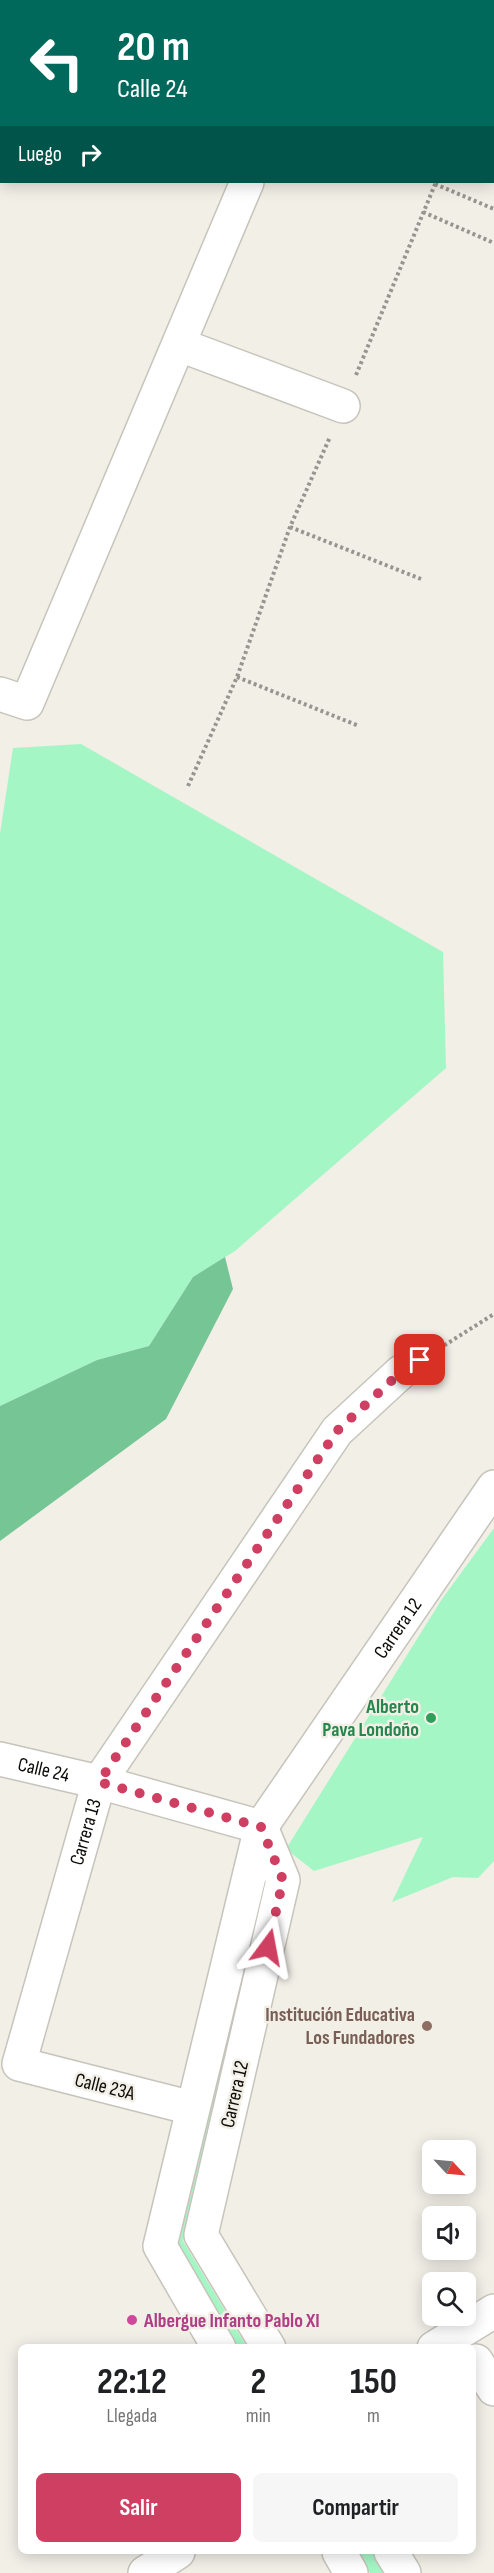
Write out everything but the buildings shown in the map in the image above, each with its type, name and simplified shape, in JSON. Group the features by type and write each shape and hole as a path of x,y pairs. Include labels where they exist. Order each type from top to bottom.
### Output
{"street":[{"path":"0,694 27,703 247,183"},
{"path":"180,345 343,406"},
{"name":"Carrera 13","path":"19,2064 99,1782 337,1431 401,1372"},
{"name":"Carrera 12","path":"217,2344 159,2246 261,1827 494,1486"},
{"name":"Calle 24","path":"0,1759 99,1782 261,1827"},
{"name":"Carrera 12","path":"261,1827 283,1880 201,2235 267,2344"},
{"name":"Calle 23A","path":"19,2064 192,2108"},
{"path":"440,2344 494,2311"},
{"path":"481,2358 494,2389"},
{"path":"340,2554 351,2573"},
{"path":"392,2554 404,2573"}],"path":[{"path":"188,786 237,677 290,527 343,406 435,183 494,209"},
{"path":"423,212 494,243"},
{"path":"290,527 421,579"},
{"path":"237,677 359,726"},
{"path":"401,1372 494,1314"}],"green space":[{"path":"81,744 443,952 446,1068 235,1251 193,1277 149,1346 97,1360 0,1406 0,834 13,748"},
{"path":"225,1257 233,1289 166,1419 0,1541 0,1406 97,1360 149,1346 193,1277"},
{"name":"Alberto Pava Londoño","path":"494,1528 494,1861 478,1878 453,1877 392,1902 423,1837 314,1871 286,1849 442,1599"},
{"path":"267,1911 183,2241 245,2344 230,2344 175,2247 257,1923"},
{"path":"358,2554 376,2554 387,2573 370,2573"}],"place":[{"name":"Alberto Pava Londoño","path":"431,1718"},
{"name":"Institución Educativa Los Fundadores","path":"427,2026"},
{"name":"Albergue Infanto Pablo XI","path":"132,2320"}],"route":[{"path":"268,1947 283,1880 261,1827 99,1782 337,1431 401,1372 420,1360"}]}
